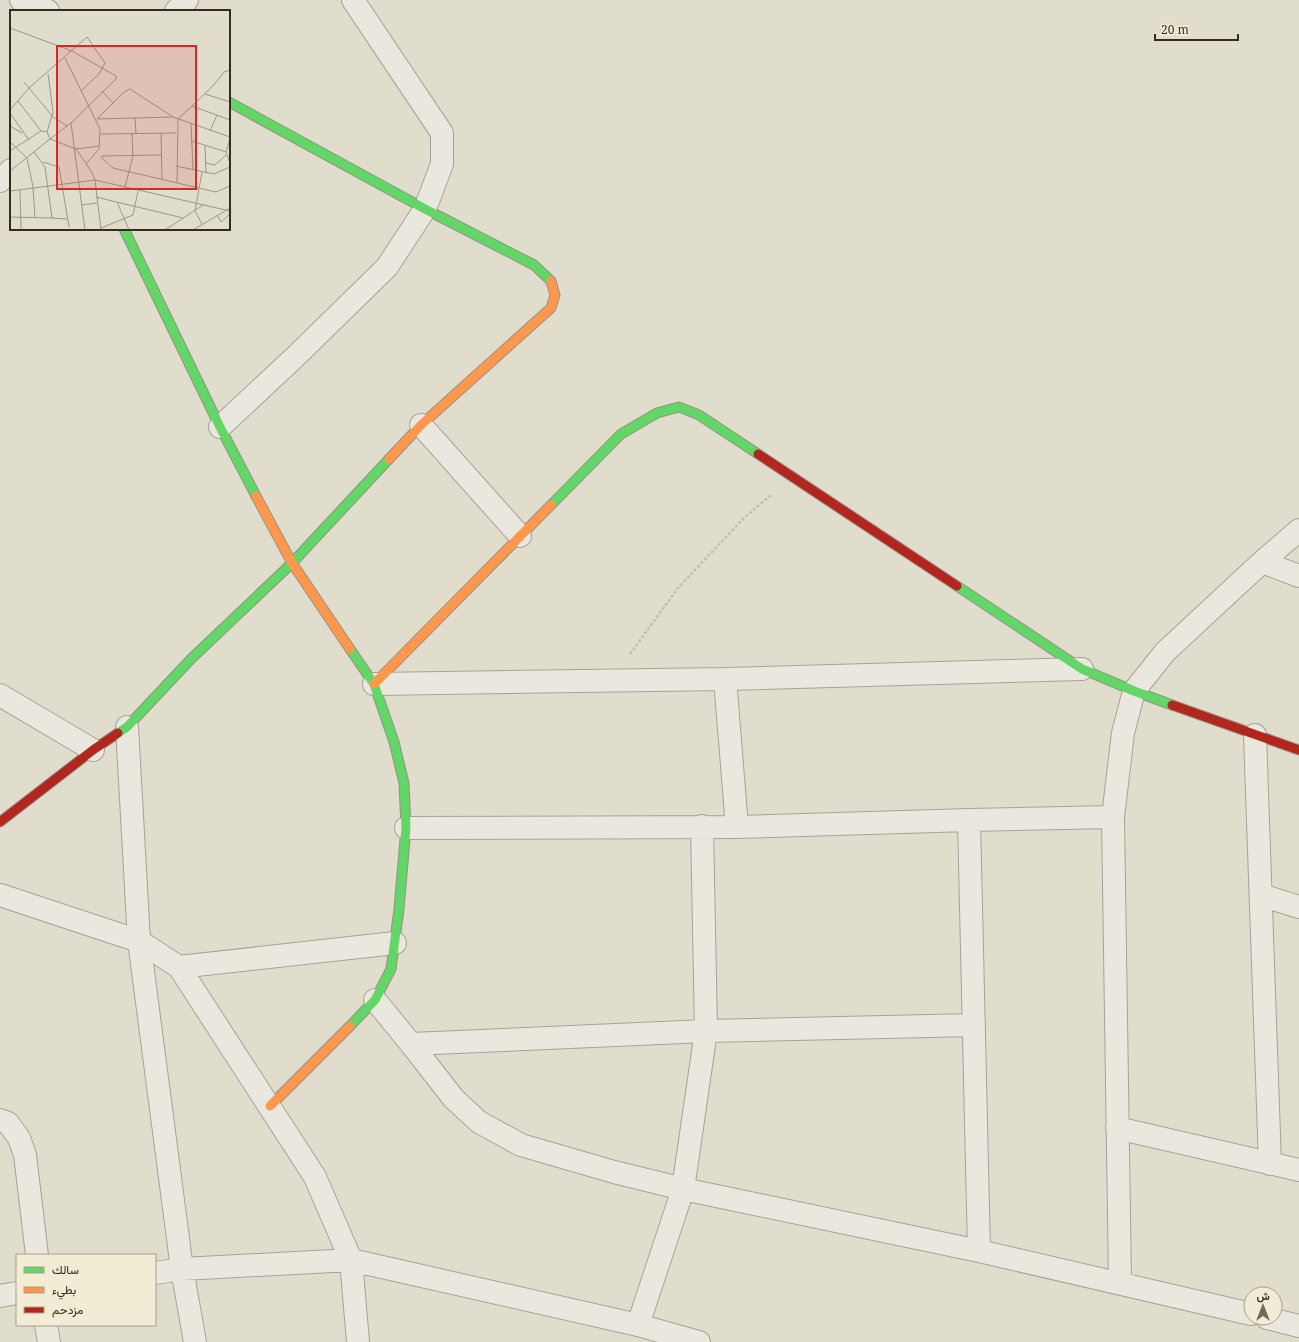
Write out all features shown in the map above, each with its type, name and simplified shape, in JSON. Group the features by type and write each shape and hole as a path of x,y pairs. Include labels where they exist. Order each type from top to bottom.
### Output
{"street":[{"path":"21,0 46,10"},
{"path":"177,10 187,0"},
{"path":"220,427 295,357 387,267 425,208 442,164 442,133 353,0"},
{"path":"0,822 93,750 127,727 191,660 292,563 421,425 551,308 555,295 550,279 534,265 230,103"},
{"path":"0,181 10,171"},
{"path":"124,230 220,427 292,563 374,684 394,742 404,783 406,828 400,901 390,969 375,1000 270,1106"},
{"path":"374,684 621,434 657,413 679,407 699,415 1082,669 1134,691 1255,736 1299,750"},
{"path":"421,425 520,536"},
{"path":"1120,1283 1113,817 1123,733 1134,691 1165,652 1262,562 1299,530"},
{"path":"1262,562 1299,576"},
{"path":"374,684 725,679 1082,669"},
{"path":"725,679 737,827"},
{"path":"0,695 93,750"},
{"path":"127,727 139,941 182,1269 195,1342"},
{"path":"1255,736 1270,1164"},
{"path":"406,828 737,827 1113,817"},
{"path":"969,820 979,1251"},
{"path":"638,1325 683,1189 706,1031 702,826"},
{"path":"0,895 139,941 179,967 316,1177 351,1260 358,1342"},
{"path":"1261,895 1299,907"},
{"path":"179,967 395,943"},
{"path":"375,1000 454,1100 479,1122 521,1145 614,1172 683,1189 979,1251 1243,1312"},
{"path":"411,1044 706,1031 974,1025"},
{"path":"0,1120 8,1123 19,1138 25,1155 37,1254"},
{"path":"1117,1128 1299,1170"},
{"path":"156,1273 182,1269 351,1260 638,1325 699,1342"},
{"path":"0,1296 16,1293"},
{"path":"1283,1322 1299,1326"},
{"path":"46,1326 49,1342"}],"path":[{"path":"611,680 678,588 744,518 792,477"}],"traffic: fast":[{"path":"230,103 425,209 534,265 551,281"},
{"path":"124,230 220,427 256,496"},
{"path":"551,505 621,434 657,413 679,407 699,415 758,454"},
{"path":"118,733 127,727 191,659 292,563 389,459"},
{"path":"957,586 1082,669 1172,705"},
{"path":"350,649 374,684 394,742 404,783 406,828 399,909 391,969 375,1000 350,1026"}],"traffic: slow":[{"path":"389,459 421,425 551,308 555,295 551,281"},
{"path":"256,496 292,563 350,649"},
{"path":"374,684 551,505"},
{"path":"270,1106 350,1026"}],"traffic: jam":[{"path":"758,454 957,586"},
{"path":"1172,705 1299,750"},
{"path":"0,822 93,750 118,733"}]}
